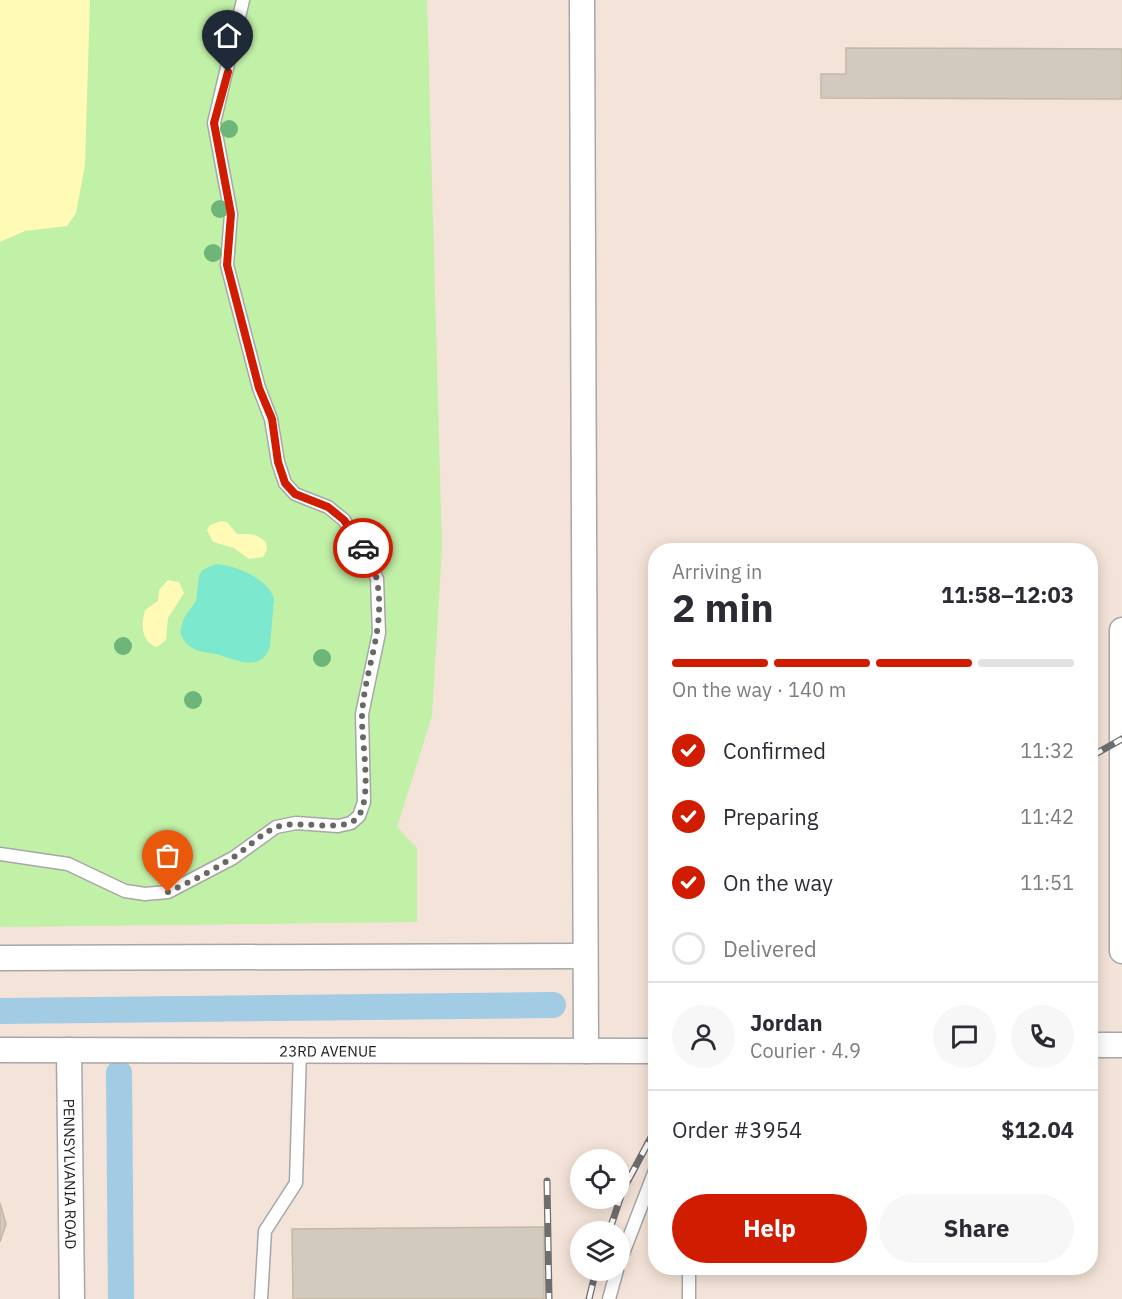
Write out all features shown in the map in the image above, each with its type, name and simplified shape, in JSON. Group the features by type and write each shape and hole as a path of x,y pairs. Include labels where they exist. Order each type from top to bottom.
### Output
{"street":[{"path":"582,0 586,1051"},
{"path":"1122,630 1122,951"},
{"path":"0,958 584,956"},
{"path":"1098,1045 1122,1044"},
{"name":"23RD AVENUE","path":"0,1050 648,1051"},
{"name":"PENNSYLVANIA ROAD","path":"69,1050 72,1299"}],"lane":[{"path":"0,854 68,864 125,891 145,894 168,892 233,858 276,827 296,823 338,826 351,823 359,816 364,802 362,714 379,633 377,579 368,557 344,520 328,507 295,494 285,483 278,462 272,419 259,388 227,265 231,214 214,123 243,0"},
{"path":"261,1299 265,1231 296,1183 300,1051"},
{"path":"630,1235 648,1189"},
{"path":"689,1275 689,1299"},
{"path":"609,1299 614,1281"}],"shaded area":[{"path":"0,0 1122,0 1122,1299 0,1299"}],"green space":[{"path":"0,0 427,0 442,548 432,716 397,827 417,848 417,922 0,927"},
{"path":"216,564 250,574 266,585 271,592 274,599 270,647 261,660 241,662 199,651 191,648 182,637 180,632 184,618 196,601 199,576 202,570"}],"sand":[{"path":"0,0 90,0 85,165 76,213 67,226 25,231 0,242"},
{"path":"221,521 227,522 237,534 249,534 266,542 267,550 263,557 249,559 234,548 213,542 207,530 210,525"},
{"path":"168,580 179,582 184,593 168,618 166,640 157,647 145,637 144,616 145,610 158,601 159,590"}],"building":[{"path":"846,48 1122,49 1122,99 821,98 821,74 846,74"},
{"path":"0,1203 6,1224 0,1242"},
{"path":"544,1227 544,1299 293,1299 292,1229"}],"waterway":[{"path":"0,1011 553,1005"},
{"path":"119,1073 121,1299"}],"railway":[{"path":"1098,752 1122,739"},
{"path":"613,1221 623,1190 648,1143"},
{"path":"547,1181 549,1299"},
{"path":"589,1299 593,1281"}],"way so far":[{"path":"168,892 233,858 276,827 296,823 338,826 351,823 359,816 364,802 365,782 362,714 379,633 377,579 363,548"}],"route":[{"path":"228,72 214,123 215,141 231,214 227,265 259,388 272,419 278,462 285,483 295,494 328,507 344,520 363,548"}]}
